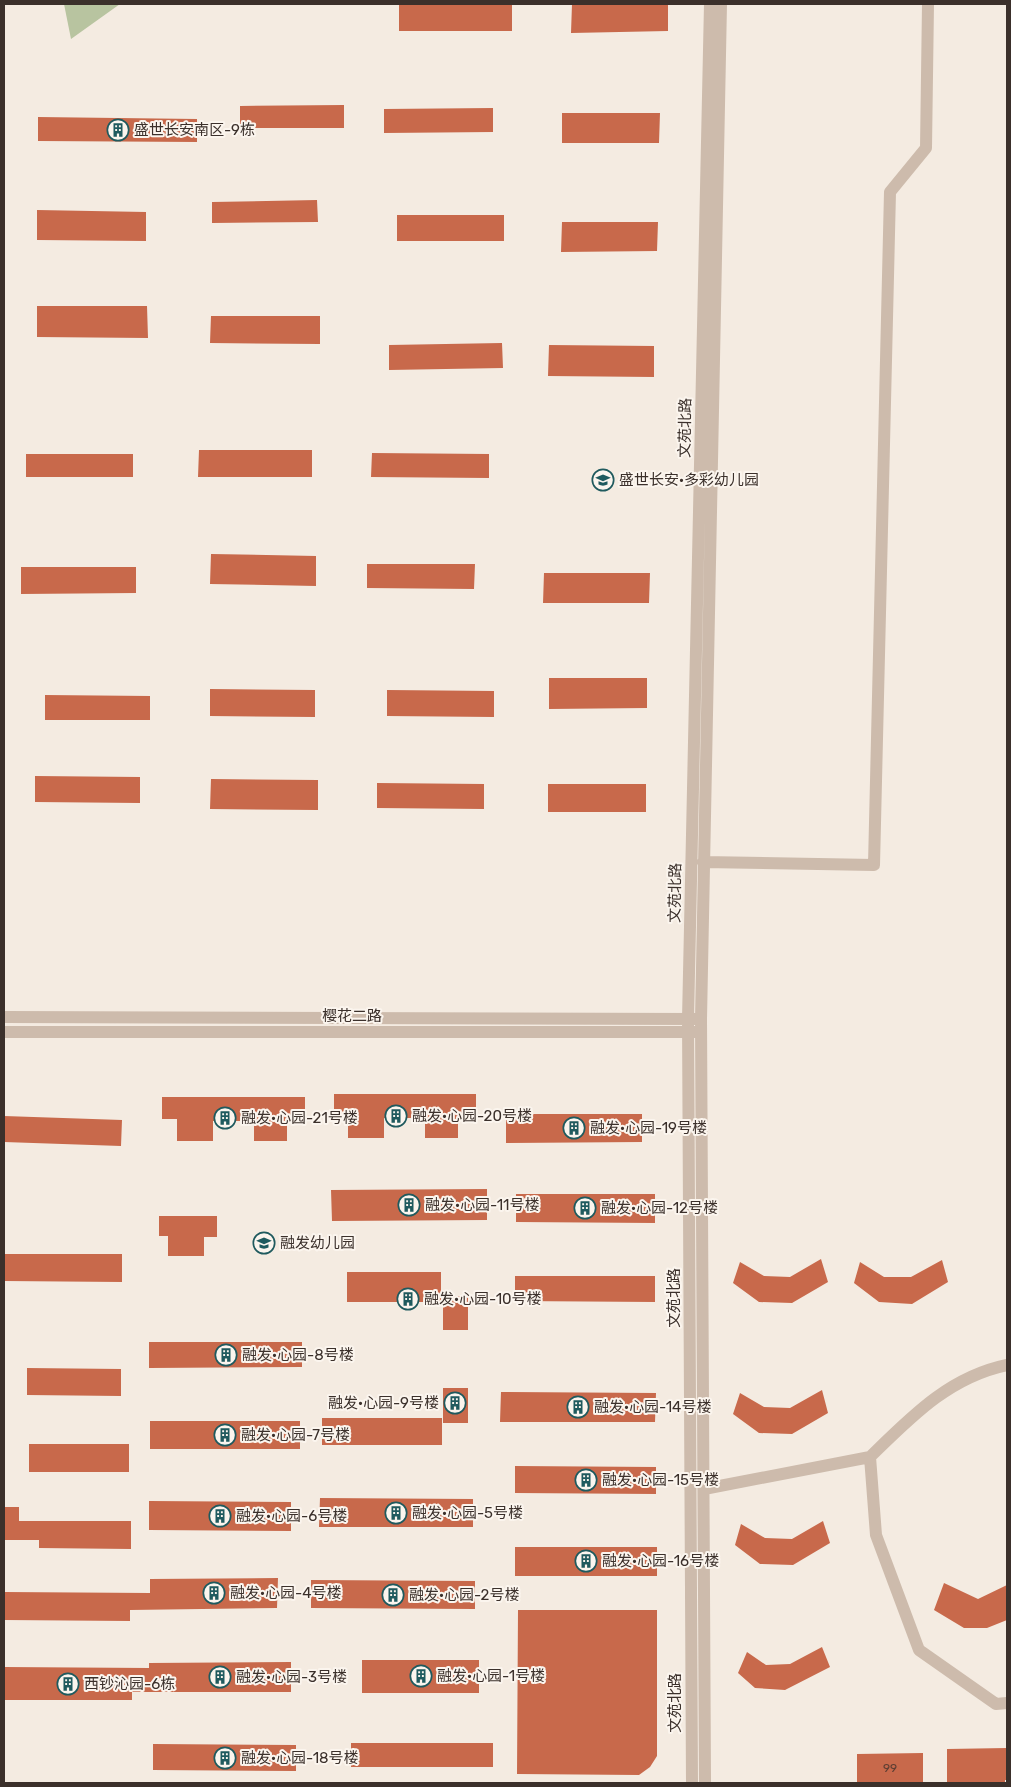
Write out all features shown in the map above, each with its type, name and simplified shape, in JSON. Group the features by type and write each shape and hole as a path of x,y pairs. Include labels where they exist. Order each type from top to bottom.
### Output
{"street":[{"name":"文苑北路","path":"692,1783 695,1026 710,4"},
{"name":"文苑北路","path":"705,1783 704,1489 695,1026 703,862 721,4"},
{"path":"703,862 874,865 890,192 926,148 928,4"},
{"name":"樱花二路","path":"4,1018 695,1026"},
{"name":"樱花二路","path":"4,1032 695,1026"},
{"path":"704,1489 870,1457 935,1396 967,1378 1007,1365"},
{"path":"870,1457 876,1535 919,1650 996,1704 1007,1703"}],"green space":[{"path":"64,4 120,4 71,39"}],"building":[{"path":"399,4 512,4 512,31 399,31"},
{"path":"572,4 668,4 668,31 571,33"},
{"path":"344,105 344,128 240,128 240,106"},
{"path":"493,108 493,132 384,133 384,109"},
{"path":"562,113 660,113 659,143 562,143"},
{"name":"盛世长安南区-9栋","path":"38,117 197,119 197,142 38,141"},
{"path":"317,200 318,222 212,223 212,202"},
{"path":"37,210 146,212 146,241 37,240"},
{"path":"397,215 504,215 504,241 397,241"},
{"path":"562,222 658,222 657,251 561,252"},
{"path":"37,306 147,306 148,338 37,337"},
{"path":"211,316 320,316 320,344 210,343"},
{"path":"502,343 503,368 389,370 389,345"},
{"path":"549,345 654,346 654,377 548,376"},
{"path":"199,450 312,450 312,477 198,477"},
{"path":"372,453 489,454 489,478 371,477"},
{"path":"26,454 133,454 133,477 26,477"},
{"path":"211,554 316,556 316,586 210,584"},
{"path":"367,564 475,564 474,589 367,588"},
{"path":"21,567 136,567 136,593 21,594"},
{"path":"544,573 650,573 649,603 543,603"},
{"path":"549,678 647,678 647,708 549,709"},
{"path":"210,689 315,690 315,717 210,716"},
{"path":"387,690 494,691 494,717 387,716"},
{"path":"45,695 150,696 150,720 45,720"},
{"path":"35,776 140,777 140,803 35,802"},
{"path":"211,779 318,780 318,810 210,809"},
{"path":"377,783 484,784 484,809 377,808"},
{"path":"548,784 646,784 646,812 548,812"},
{"name":"融发·心园-20号楼","path":"334,1094 476,1094 476,1115 458,1115 458,1138 425,1138 425,1118 384,1118 384,1138 348,1138 348,1117 334,1117"},
{"name":"融发·心园-21号楼","path":"162,1097 305,1097 305,1118 287,1118 287,1141 254,1141 254,1121 213,1121 213,1141 177,1141 177,1119 162,1119"},
{"name":"融发·心园-19号楼","path":"506,1114 642,1114 642,1142 506,1143"},
{"path":"4,1116 122,1120 121,1146 4,1142"},
{"name":"融发·心园-11号楼","path":"487,1189 487,1220 332,1221 331,1190"},
{"name":"融发·心园-12号楼","path":"516,1194 655,1194 655,1223 516,1222"},
{"path":"159,1216 217,1216 217,1237 204,1237 204,1256 168,1256 168,1236 159,1236"},
{"path":"4,1254 122,1254 122,1282 4,1281"},
{"path":"821,1259 828,1282 792,1303 759,1302 733,1283 740,1262 764,1276 790,1277"},
{"path":"942,1260 948,1282 912,1304 879,1302 854,1283 860,1262 884,1277 911,1277"},
{"name":"融发·心园-10号楼","path":"347,1272 441,1272 441,1302 347,1302"},
{"path":"515,1276 655,1276 655,1302 515,1301"},
{"path":"443,1296 468,1296 468,1330 443,1330"},
{"name":"融发·心园-8号楼","path":"149,1342 302,1342 302,1367 149,1368"},
{"path":"27,1368 121,1369 121,1396 27,1395"},
{"path":"443,1388 468,1388 468,1423 443,1423"},
{"path":"822,1390 828,1413 792,1434 759,1433 733,1414 740,1393 764,1407 790,1408"},
{"name":"融发·心园-14号楼","path":"501,1392 656,1393 655,1422 500,1422"},
{"name":"融发·心园-9号楼","path":"322,1418 442,1418 442,1445 322,1445"},
{"name":"融发·心园-7号楼","path":"150,1421 300,1421 300,1449 150,1449"},
{"path":"29,1444 129,1444 129,1472 29,1472"},
{"name":"融发·心园-15号楼","path":"515,1466 656,1467 656,1494 515,1493"},
{"name":"融发·心园-5号楼","path":"320,1498 473,1499 473,1527 319,1527"},
{"name":"融发·心园-6号楼","path":"149,1501 291,1502 291,1531 149,1530"},
{"path":"4,1507 19,1507 19,1521 131,1521 131,1549 39,1548 39,1540 4,1540"},
{"path":"823,1521 830,1543 793,1565 760,1564 735,1545 741,1524 765,1538 792,1539"},
{"name":"融发·心园-16号楼","path":"515,1547 657,1547 657,1576 515,1576"},
{"path":"278,1578 277,1608 130,1610 130,1621 4,1620 4,1592 150,1593 150,1579"},
{"name":"融发·心园-2号楼","path":"311,1580 475,1581 475,1609 311,1608"},
{"path":"944,1583 978,1599 1007,1585 1007,1620 987,1628 964,1628 934,1610"},
{"path":"518,1610 657,1610 657,1756 650,1767 639,1775 517,1774"},
{"path":"822,1647 830,1667 785,1690 755,1688 738,1673 747,1652 766,1665 790,1664"},
{"name":"融发·心园-1号楼","path":"362,1660 479,1660 479,1693 362,1693"},
{"path":"291,1662 291,1692 132,1692 132,1700 4,1700 4,1667 149,1668 149,1663"},
{"path":"351,1743 493,1743 493,1767 351,1767"},
{"name":"融发·心园-18号楼","path":"153,1744 296,1745 296,1771 153,1770"},
{"path":"1007,1748 1007,1780 1005,1780 1005,1783 947,1783 947,1749"},
{"path":"923,1753 923,1782 857,1782 857,1754"}],"place":[{"name":"盛世长安南区-9栋","path":"118,130"},
{"name":"盛世长安·多彩幼儿园","path":"603,480"},
{"name":"融发·心园-20号楼","path":"396,1116"},
{"name":"融发·心园-21号楼","path":"225,1118"},
{"name":"融发·心园-19号楼","path":"574,1128"},
{"name":"融发·心园-11号楼","path":"409,1205"},
{"name":"融发·心园-12号楼","path":"585,1208"},
{"name":"融发幼儿园","path":"264,1243"},
{"name":"融发·心园-10号楼","path":"408,1299"},
{"name":"融发·心园-8号楼","path":"226,1355"},
{"name":"融发·心园-9号楼","path":"455,1403"},
{"name":"融发·心园-14号楼","path":"578,1407"},
{"name":"融发·心园-7号楼","path":"225,1435"},
{"name":"融发·心园-15号楼","path":"586,1480"},
{"name":"融发·心园-5号楼","path":"396,1513"},
{"name":"融发·心园-6号楼","path":"220,1516"},
{"name":"融发·心园-16号楼","path":"586,1561"},
{"name":"融发·心园-4号楼","path":"214,1593"},
{"name":"融发·心园-2号楼","path":"393,1595"},
{"name":"融发·心园-1号楼","path":"421,1676"},
{"name":"融发·心园-3号楼","path":"220,1677"},
{"name":"西钞沁园-6栋","path":"68,1684"},
{"name":"融发·心园-18号楼","path":"225,1758"}]}
